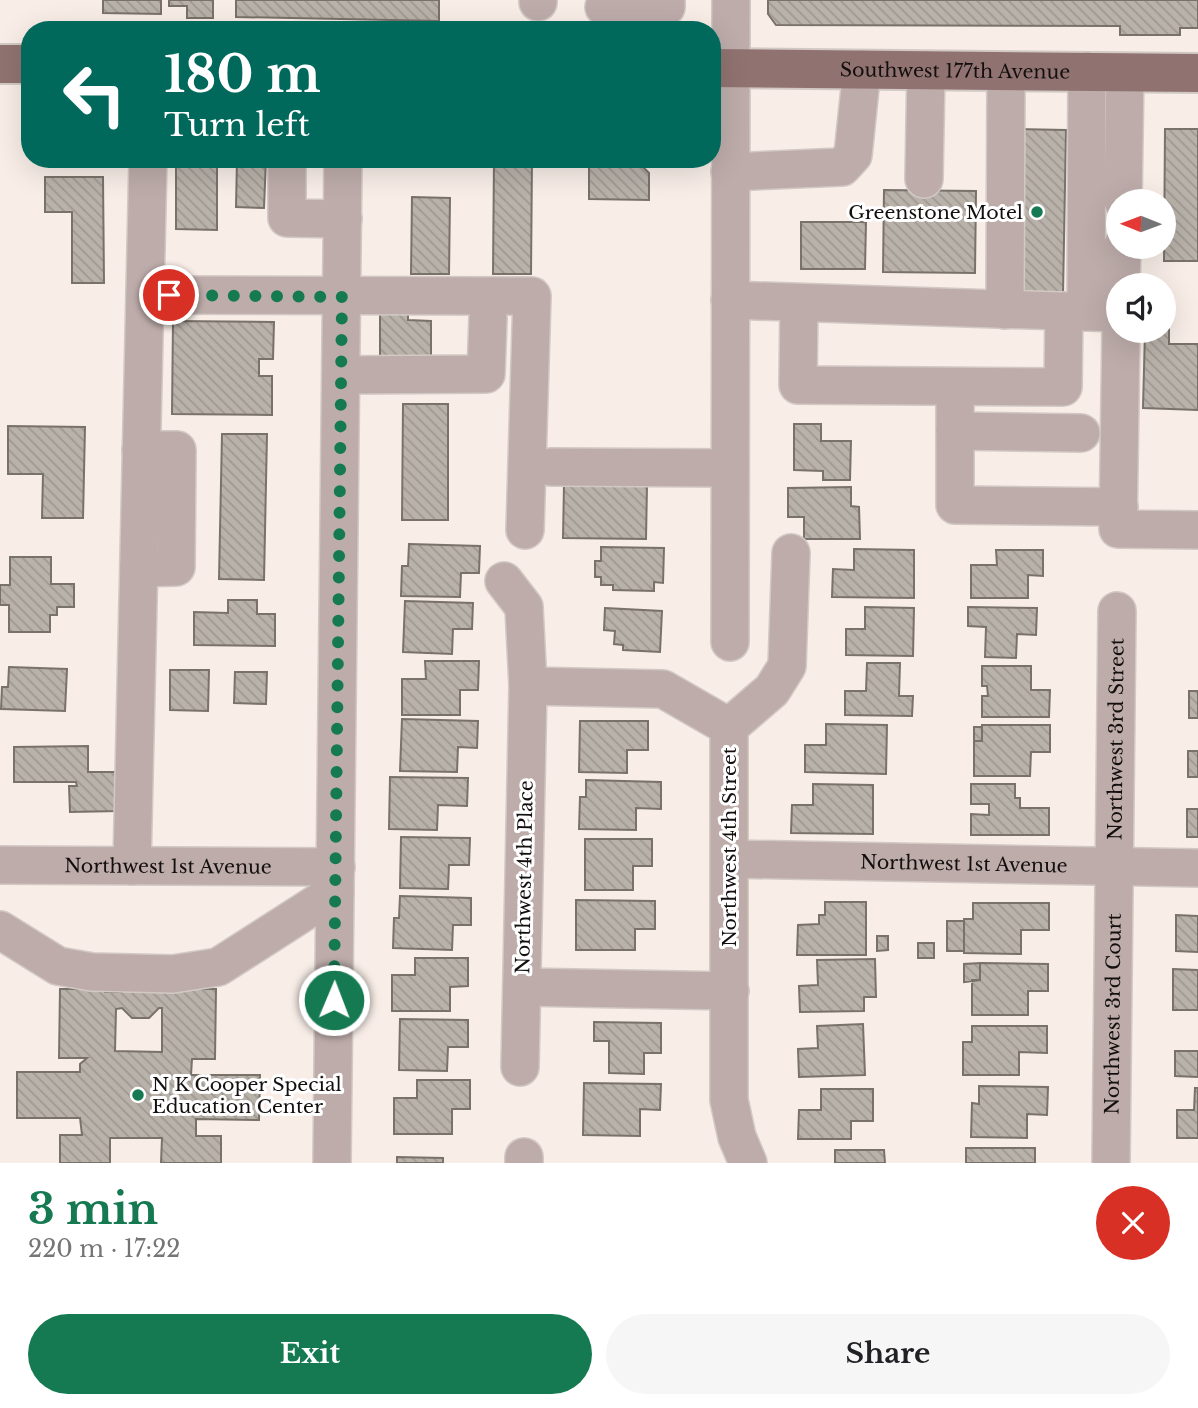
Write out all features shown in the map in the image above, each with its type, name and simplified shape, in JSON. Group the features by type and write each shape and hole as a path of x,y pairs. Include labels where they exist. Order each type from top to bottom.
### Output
{"main road":[{"path":"0,64 21,64"},
{"name":"Southwest 177th Avenue","path":"721,68 1198,73"}],"street":[{"path":"603,12 666,7 666,0"},
{"path":"730,642 730,172 721,68 731,0"},
{"path":"730,172 842,167 853,155 862,69"},
{"path":"924,179 926,70"},
{"path":"1004,310 1006,71"},
{"path":"799,303 797,385 1063,387 1089,312 1087,71"},
{"path":"1123,189 1125,72"},
{"path":"132,866 148,168"},
{"path":"287,168 287,218 343,219"},
{"path":"332,1163 344,168"},
{"path":"145,295 532,296 525,530"},
{"path":"730,300 1089,312"},
{"path":"341,375 486,374 488,318"},
{"path":"1118,518 1121,343"},
{"path":"955,387 955,505 1118,518 1198,530"},
{"path":"955,431 1081,433"},
{"path":"551,467 730,468"},
{"name":"Northwest 4th Street","path":"748,1163 737,1138 729,1100 729,727 772,690 788,666 791,553"},
{"name":"Northwest 4th Place","path":"504,580 524,607 528,686 519,1068"},
{"name":"Northwest 3rd Street","path":"1113,867 1117,611"},
{"path":"528,686 663,689 729,727"},
{"name":"Northwest 1st Avenue","path":"730,859 1198,868"},
{"name":"Northwest 1st Avenue","path":"0,865 132,866 335,880"},
{"name":"Northwest 3rd Court","path":"1111,1163 1113,867"},
{"path":"0,930 58,966 92,972 173,974 218,967 335,880"},
{"path":"522,987 730,991"}],"building":[{"path":"103,0 161,0 161,14 103,13"},
{"path":"169,0 213,0 213,18 187,18 187,6 169,6"},
{"path":"236,0 439,0 439,21 236,17"},
{"path":"768,0 1198,0 1198,28 1180,28 1180,35 1120,35 1120,26 776,25 768,14"},
{"name":"Greenstone Motel","path":"1012,129 1066,130 1063,295 1009,294"},
{"path":"1165,129 1198,129 1198,261 1164,261 1176,259 1176,189 1165,189"},
{"path":"176,168 217,168 217,230 176,229"},
{"path":"237,168 266,168 264,208 236,207"},
{"path":"494,168 532,168 531,274 493,274"},
{"path":"589,168 644,168 649,173 649,200 589,199"},
{"path":"45,177 103,177 104,283 72,283 72,212 45,212"},
{"path":"884,190 976,191 975,273 883,272"},
{"path":"412,197 450,198 449,274 411,274"},
{"path":"801,222 866,222 865,269 801,269"},
{"path":"380,308 408,309 408,320 431,321 431,359 380,359"},
{"path":"173,321 274,322 273,359 259,359 259,376 272,376 272,415 172,414"},
{"path":"1145,343 1198,344 1198,410 1143,408"},
{"path":"403,404 448,404 448,520 402,520"},
{"path":"794,424 821,424 821,441 851,441 850,480 823,480 823,471 794,470"},
{"path":"8,426 85,427 83,518 42,518 43,474 8,474"},
{"path":"222,434 267,434 264,580 219,579"},
{"path":"564,484 647,486 646,539 563,538"},
{"path":"851,487 851,506 859,507 860,539 804,539 804,517 788,517 788,488"},
{"path":"409,544 480,546 479,573 461,573 460,597 401,596 402,566 408,566"},
{"path":"601,547 664,548 663,583 654,582 654,591 613,590 613,585 601,585 601,577 595,577 595,561 601,561"},
{"path":"854,549 914,550 914,598 832,597 833,569 854,570"},
{"path":"996,550 1043,550 1043,576 1028,575 1028,598 971,598 971,565 997,565"},
{"path":"10,557 51,557 51,584 74,584 74,607 57,607 57,615 50,615 50,632 9,632 9,605 0,605 0,585 10,585"},
{"path":"228,600 257,600 257,614 275,614 275,646 194,645 194,612 228,613"},
{"path":"405,601 473,603 472,629 453,629 452,654 403,652"},
{"path":"865,607 914,608 913,656 846,655 846,629 865,629"},
{"path":"968,607 1037,608 1036,635 1017,634 1016,658 985,657 986,627 968,626"},
{"path":"605,608 662,611 660,652 623,650 623,645 614,644 615,631 604,630"},
{"path":"425,661 479,661 478,690 460,690 460,715 402,715 402,679 426,679"},
{"path":"867,663 900,663 899,696 913,696 912,716 845,715 845,691 866,691"},
{"path":"982,666 1031,666 1031,690 1050,690 1049,717 982,717 982,696 988,696 987,686 982,686"},
{"path":"9,667 67,669 65,711 1,709 2,687 8,687"},
{"path":"170,670 209,670 208,711 170,710"},
{"path":"235,672 267,672 266,704 234,703"},
{"path":"1189,691 1198,691 1198,718 1189,718"},
{"path":"402,719 478,721 477,748 458,747 457,772 400,771"},
{"path":"580,721 648,721 648,750 627,750 627,773 579,772"},
{"path":"826,724 887,725 886,774 805,772 805,745 826,745"},
{"path":"982,725 1050,725 1050,752 1031,752 1030,776 974,776 974,741 982,741"},
{"path":"974,727 982,727 982,741 974,741"},
{"path":"88,746 88,772 119,772 119,811 70,812 69,786 77,786 76,782 14,782 14,747"},
{"path":"1188,751 1198,751 1198,777 1188,777"},
{"path":"390,777 468,778 467,806 438,805 437,830 389,829"},
{"path":"586,780 661,782 661,809 636,808 636,830 579,829 580,797 586,797"},
{"path":"813,784 873,785 873,834 791,833 792,805 813,805"},
{"path":"971,784 1015,784 1015,798 1020,798 1020,808 1049,808 1049,835 971,835 971,814 989,815 989,804 971,804"},
{"path":"1187,809 1198,809 1198,837 1187,837"},
{"path":"401,837 470,838 469,865 449,865 448,889 400,888"},
{"path":"585,839 652,839 652,866 633,866 633,890 585,890"},
{"path":"400,896 471,898 471,925 453,925 452,950 393,948 394,918 399,918"},
{"path":"576,900 655,901 655,929 635,929 635,950 576,950"},
{"path":"825,902 866,902 866,955 797,955 798,925 819,924 819,915 825,915"},
{"path":"973,903 1049,903 1049,930 1021,930 1021,954 964,953 964,919 973,919"},
{"path":"1176,915 1198,916 1198,952 1176,951"},
{"path":"947,921 964,921 964,951 947,951"},
{"path":"877,936 888,936 888,950 877,951"},
{"path":"918,943 934,943 934,958 918,958"},
{"path":"415,958 468,958 468,986 450,987 450,1011 392,1011 392,975 415,975"},
{"path":"875,959 876,997 864,997 864,1011 800,1012 799,986 818,985 817,960"},
{"path":"980,963 980,980 964,982 964,964"},
{"path":"980,963 1048,964 1048,991 1028,991 1028,1015 972,1015 972,980 980,980"},
{"path":"1173,969 1198,970 1198,1010 1173,1010"},
{"path":"132,981 148,982 158,992 174,992 174,989 216,989 215,1059 192,1059 191,1075 260,1075 259,1120 196,1119 196,1136 221,1136 221,1163 161,1163 162,1138 110,1138 110,1163 60,1163 60,1135 82,1135 80,1118 17,1118 17,1072 80,1072 80,1064 87,1058 59,1058 60,989 105,989 105,992 122,992","holes":["122,1008 132,1018 149,1018 162,1008 162,1052 115,1051 116,1009"]},
{"path":"400,1019 468,1020 468,1047 448,1047 447,1071 399,1070"},
{"path":"594,1022 661,1023 661,1053 644,1053 644,1074 609,1073 609,1041 594,1041"},
{"path":"863,1024 865,1075 799,1077 798,1049 818,1048 817,1026"},
{"path":"972,1026 1047,1026 1047,1053 1019,1052 1019,1075 963,1075 963,1042 972,1042"},
{"path":"1175,1051 1198,1051 1198,1077 1175,1076"},
{"path":"417,1080 470,1080 470,1109 452,1109 452,1134 394,1134 394,1098 417,1098"},
{"path":"584,1083 661,1084 660,1110 640,1109 640,1136 583,1135"},
{"path":"979,1086 1048,1087 1047,1115 1027,1114 1027,1138 971,1137 972,1103 979,1104"},
{"path":"1195,1088 1198,1088 1198,1138 1177,1138 1177,1110 1194,1110"},
{"path":"821,1089 873,1089 873,1121 851,1121 851,1139 798,1139 799,1110 821,1110"},
{"path":"966,1148 1035,1148 1035,1163 966,1163"},
{"path":"835,1150 884,1150 885,1163 835,1163"},
{"path":"397,1157 443,1158 443,1163 397,1163"}],"place":[{"name":"Greenstone Motel","path":"1037,212"},
{"name":"N K Cooper Special Education Center","path":"138,1095"}],"route":[{"path":"169,295 342,297 334,1000"}]}
